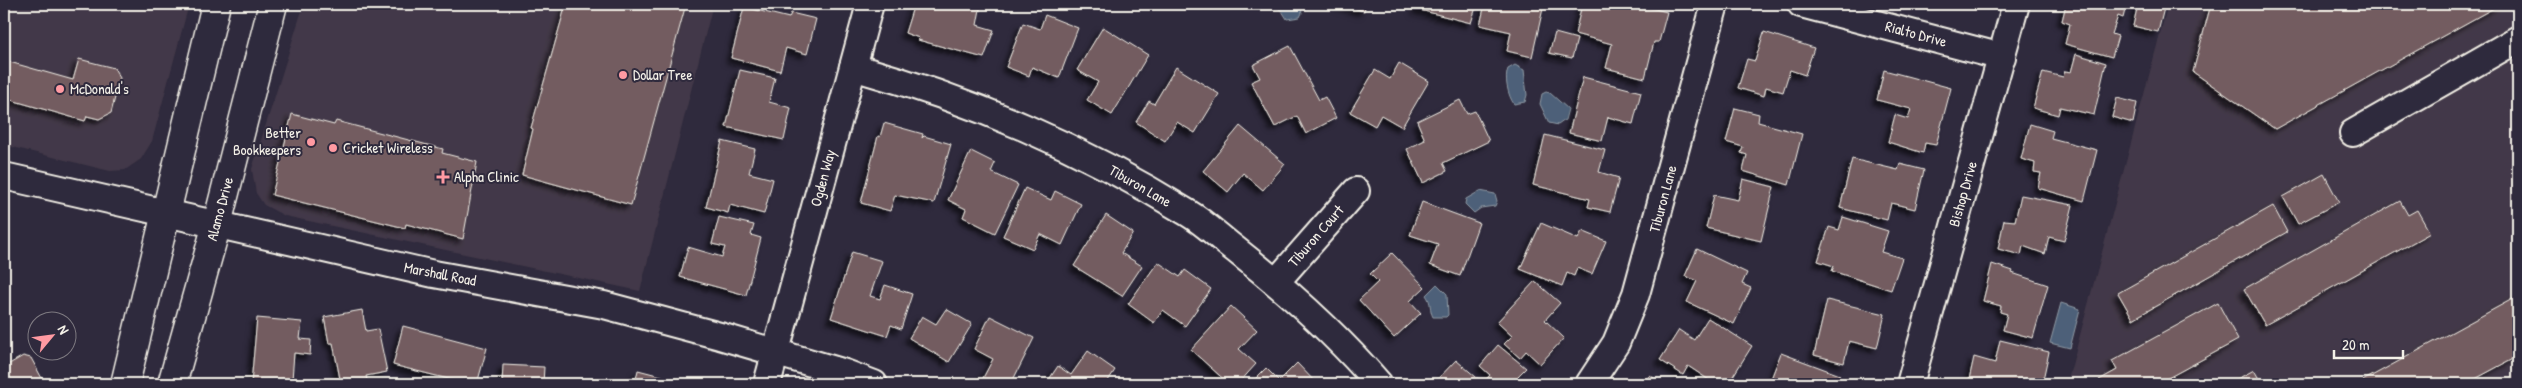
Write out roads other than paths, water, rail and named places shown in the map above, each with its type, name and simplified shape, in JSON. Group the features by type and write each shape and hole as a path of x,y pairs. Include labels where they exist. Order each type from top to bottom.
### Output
{"main road":[{"path":"125,384 216,4"},
{"name":"Alamo Drive","path":"172,384 273,4"}],"street":[{"name":"Ogden Way","path":"767,384 870,4"},
{"name":"Tiburon Lane","path":"1589,384 1616,343 1636,294 1715,4"},
{"name":"Rialto Drive","path":"1801,4 2002,57"},
{"name":"Bishop Drive","path":"1910,384 2016,4"},
{"path":"2353,133 2518,40"},
{"name":"Tiburon Lane","path":"853,67 972,104 1032,129 1098,162 1189,214 1276,282 1347,347 1378,384"},
{"name":"Marshall Road","path":"4,176 434,274 604,305 720,336 874,384"},
{"name":"Tiburon Court","path":"1276,282 1356,191"}],"water":[{"path":"1272,4 1300,4 1302,13 1300,17 1287,19 1282,11"},
{"path":"1515,65 1524,70 1527,95 1525,102 1514,104 1508,92 1506,77 1508,69"},
{"path":"1550,93 1568,109 1565,120 1558,125 1549,123 1540,104 1542,94"},
{"path":"1480,191 1495,194 1497,201 1495,206 1481,208 1474,213 1465,204 1466,199"},
{"path":"1437,284 1447,294 1448,315 1446,317 1433,317 1426,295"},
{"path":"2061,303 2080,309 2070,348 2050,343"}],"place":[{"name":"Dollar Tree","path":"623,75"},
{"name":"McDonald's","path":"60,89"},
{"name":"Better Bookkeepers","path":"311,142"},
{"name":"Cricket Wireless","path":"333,148"},
{"name":"Alpha Clinic","path":"443,177"}]}
